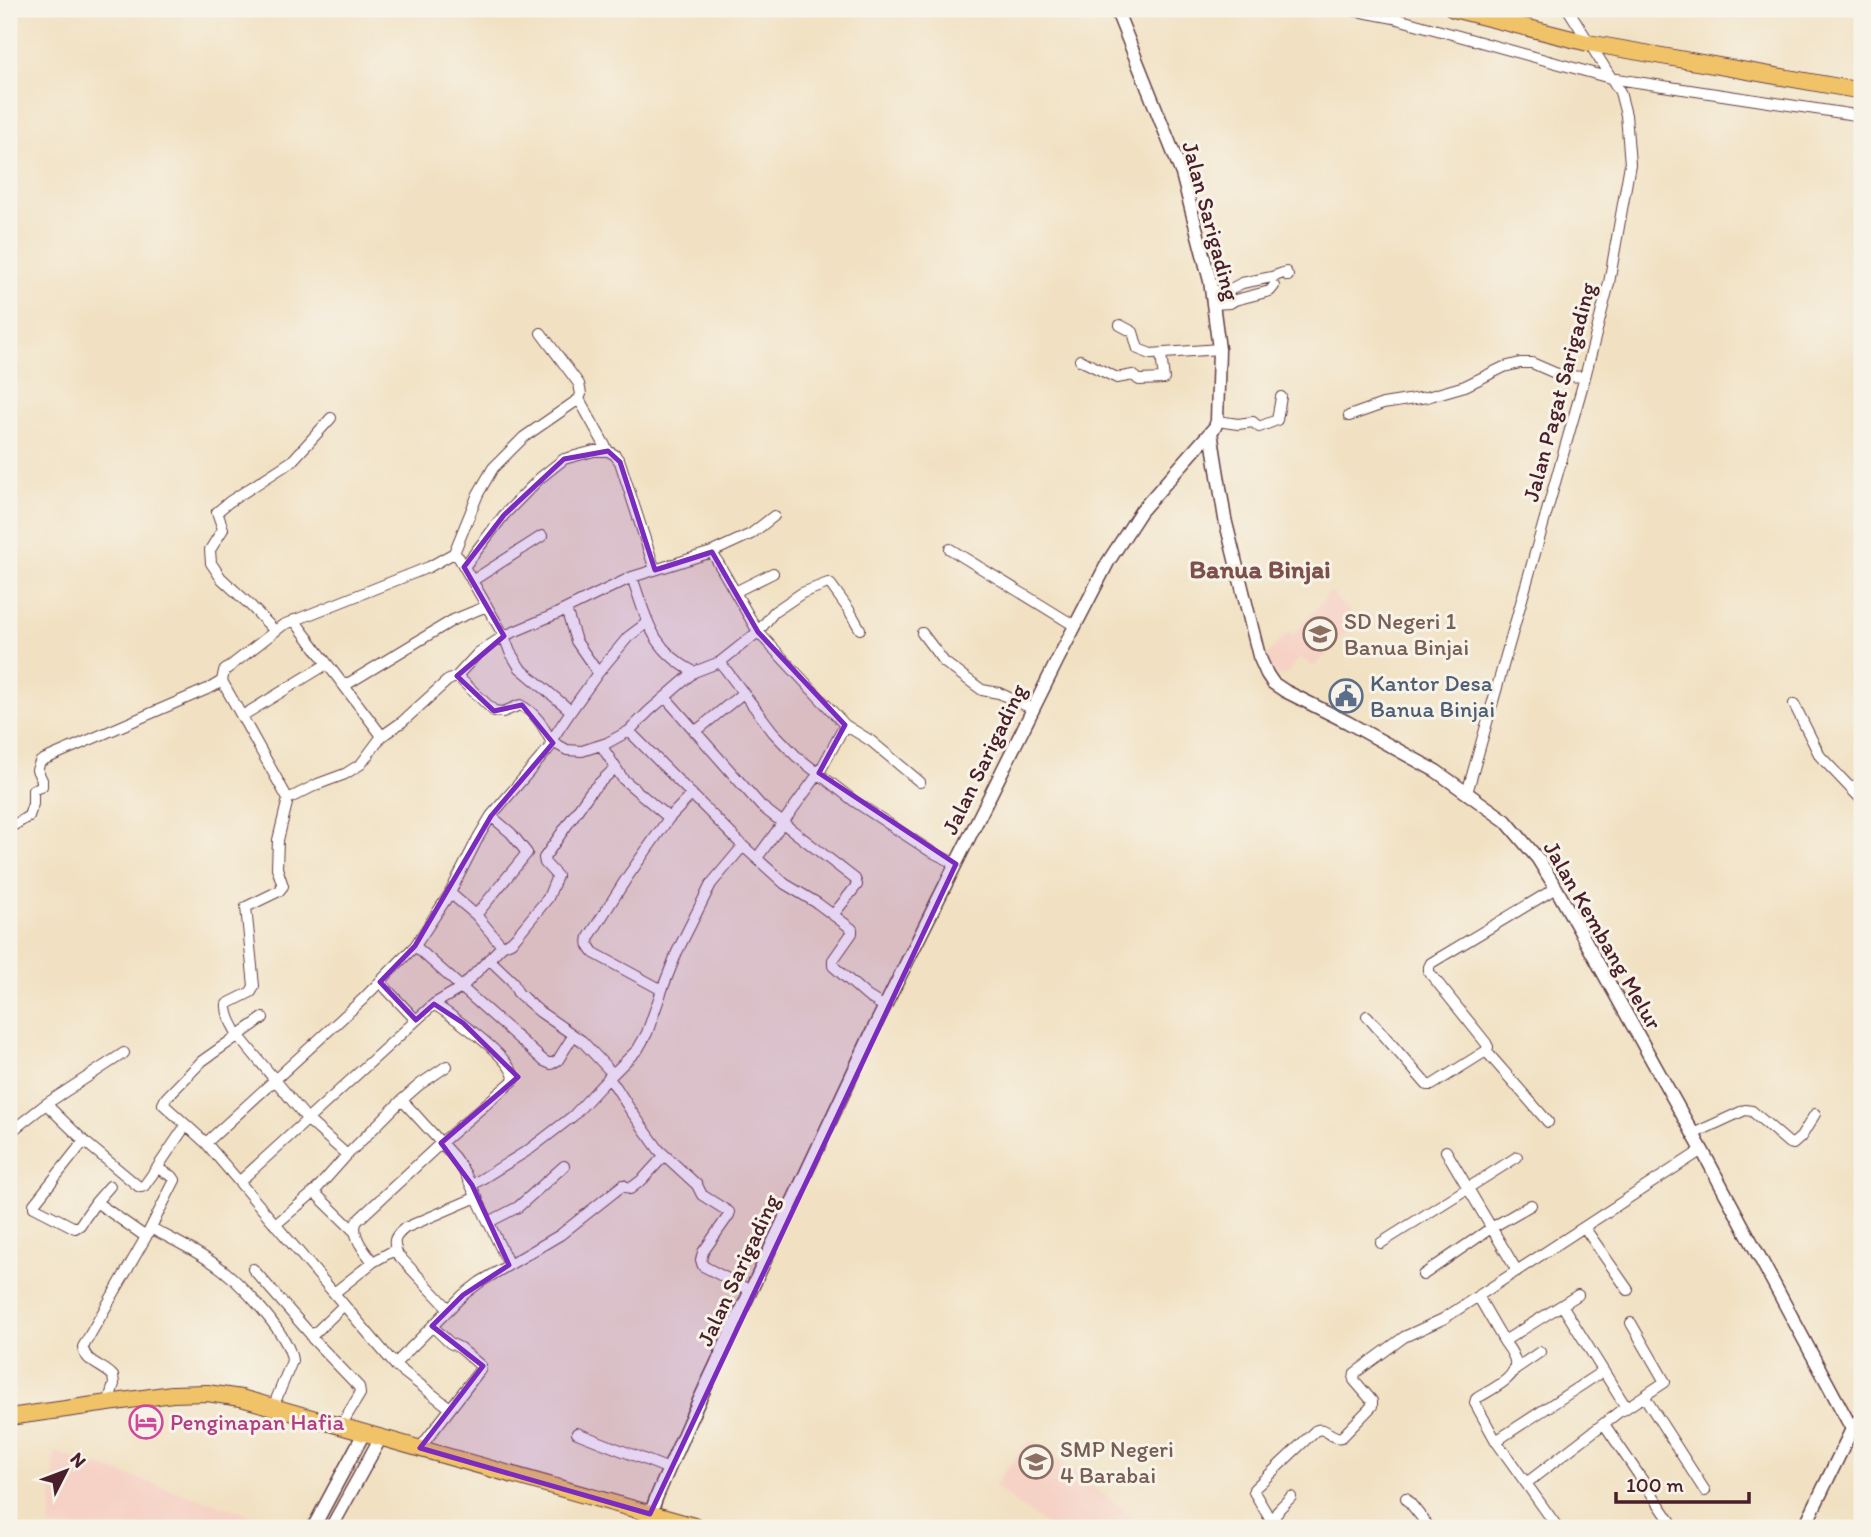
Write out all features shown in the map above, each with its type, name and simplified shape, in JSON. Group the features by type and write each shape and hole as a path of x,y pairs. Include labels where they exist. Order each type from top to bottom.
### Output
{"main road":[{"path":"1453,9 1588,43 1862,91"},
{"path":"9,1417 172,1394 207,1393 241,1398 420,1448 648,1521 701,1528"}],"street":[{"name":"Jalan Sarigading","path":"648,1521 690,1420 885,1007 1108,562 1141,511 1214,427 1219,349 1212,297 1182,174 1115,9"},
{"path":"1346,9 1394,18 1610,78 1862,116"},
{"name":"Jalan Pagat Sarigading","path":"1467,793 1585,377 1609,283 1630,164 1626,115 1620,92 1568,9"},
{"path":"1212,297 1242,283 1286,272 1289,276"},
{"path":"1212,297 1230,303 1270,291 1274,286"},
{"path":"1120,325 1133,332 1138,349 1151,354 1219,349"},
{"path":"347,1155 308,1120 275,1081 238,1035 226,1009 228,1003 251,992 254,986 246,906 279,891 283,886 277,868 278,840 288,799 222,681 224,671 283,625 429,567 454,553 478,494 493,468 524,437 581,394 579,384 541,333"},
{"path":"1080,360 1117,378 1133,375 1139,380 1164,379 1161,354"},
{"path":"1349,416 1383,404 1427,397 1465,386 1504,367 1520,363 1532,363 1555,373 1585,377"},
{"path":"1214,427 1254,422 1259,427 1277,420 1281,397"},
{"path":"579,398 608,451"},
{"path":"275,631 221,578 211,563 210,550 223,529 218,512 292,461 331,418"},
{"name":"Jalan Kembang Melur","path":"1214,427 1225,519 1259,656 1267,674 1273,683 1285,691 1436,771 1506,821 1538,859 1702,1150 1852,1429"},
{"path":"464,567 504,515 564,459 594,451 608,451 620,462 655,570"},
{"path":"288,799 361,764 382,736 402,722 447,681 457,676 478,653 504,636 632,577 712,552 751,534 774,516"},
{"path":"472,581 542,536"},
{"path":"950,549 1075,626"},
{"path":"712,552 758,632 845,725 871,741 920,782"},
{"path":"454,553 460,558 520,668 571,710"},
{"path":"735,592 773,573"},
{"path":"632,577 660,646 680,665 694,673"},
{"path":"457,676 494,710 503,712 520,705 540,721 551,741 572,751 582,751 629,731 694,673 720,663 758,632 774,612 802,593 828,583 860,629"},
{"path":"344,686 453,620 487,606"},
{"path":"566,609 576,641 598,673"},
{"path":"294,620 382,736"},
{"path":"206,1143 330,1030 415,946 450,893 491,816 550,747 571,710 598,673 628,637 648,622"},
{"path":"922,633 944,663 982,690 999,693 1033,709"},
{"path":"720,663 773,732 796,756 854,801 956,864"},
{"path":"242,716 327,664"},
{"path":"9,828 29,816 33,804 33,790 42,786 37,770 40,762 222,681"},
{"path":"695,732 743,693"},
{"path":"665,697 761,806 857,882 833,915"},
{"path":"1794,704 1820,756 1862,800"},
{"path":"757,858 820,773 845,725"},
{"path":"629,731 743,846 785,884 850,927 852,933 833,960 833,966 867,996 885,1007"},
{"path":"601,745 622,779 669,818"},
{"path":"239,1182 434,1004 461,988 502,946 511,942 548,898 557,876 544,858 591,791 615,768"},
{"path":"1852,789 1862,780"},
{"path":"662,990 594,953 588,942 607,908 669,818 692,794"},
{"path":"476,915 527,853 511,833 491,816"},
{"path":"471,1185 530,1149 573,1116 638,1049 648,1032 677,952 711,884 743,846"},
{"path":"1367,1016 1427,1086 1486,1051 1486,1043 1429,972 1429,967 1556,888"},
{"path":"450,893 476,915 502,946"},
{"path":"415,946 538,1057 551,1064 558,1060 573,1036"},
{"path":"489,959 512,981 518,993 582,1041 611,1076 648,1136 664,1156 697,1185 702,1195 729,1213 703,1252 701,1260 703,1266 751,1291"},
{"path":"380,982 416,1020"},
{"path":"373,1262 355,1231 357,1221 515,1077 500,1056 463,1023 434,1004"},
{"path":"263,1018 202,1060 163,1102 165,1107 206,1143 395,1364 450,1408"},
{"path":"1486,1051 1548,1122"},
{"path":"10,1128 124,1054"},
{"path":"275,1225 314,1192 402,1100 447,1066"},
{"path":"402,1100 454,1157 471,1185 509,1265"},
{"path":"46,1104 84,1140 141,1187 186,1125"},
{"path":"1693,1135 1745,1110 1752,1111 1788,1143 1793,1144 1815,1114"},
{"path":"84,1140 34,1203 34,1207 75,1228 110,1186"},
{"path":"1270,1527 1270,1519 1254,1492 1256,1486 1319,1429 1336,1438 1343,1436 1373,1404 1354,1380 1355,1373 1404,1336 1443,1319 1702,1150"},
{"path":"1446,1151 1517,1271"},
{"path":"395,1364 463,1295 480,1282 560,1235 623,1185 630,1189 643,1180 664,1156"},
{"path":"1381,1243 1517,1157"},
{"path":"489,1222 518,1207 564,1166"},
{"path":"108,1403 114,1384 113,1376 88,1358 83,1347 175,1180 157,1168"},
{"path":"314,1192 355,1231"},
{"path":"449,1308 398,1255 394,1239 405,1228 477,1197"},
{"path":"96,1202 148,1232 205,1258 224,1271 247,1294 286,1340 291,1353 292,1361 273,1407"},
{"path":"1423,1275 1491,1228 1531,1205"},
{"path":"1584,1227 1628,1290"},
{"path":"334,1293 373,1262 396,1249"},
{"path":"253,1269 312,1338 359,1387 360,1394 340,1427"},
{"path":"1504,1341 1578,1295"},
{"path":"1478,1296 1514,1356 1515,1369"},
{"path":"312,1336 344,1305"},
{"path":"1562,1305 1624,1404 1623,1410"},
{"path":"1525,1480 1529,1481 1665,1382 1631,1323"},
{"path":"420,1448 481,1366 432,1326"},
{"path":"1540,1352 1475,1401 1475,1405 1496,1441 1558,1528"},
{"path":"1496,1441 1603,1371"},
{"path":"1644,1396 1705,1491"},
{"path":"1804,1528 1852,1429 1862,1416"},
{"path":"1604,1424 1671,1522"},
{"path":"313,1528 364,1433"},
{"path":"577,1433 669,1469"},
{"path":"331,1528 381,1437"},
{"path":"1270,1527 1279,1509 1291,1497"},
{"path":"1406,1498 1430,1528"}],"highlighted area":[{"path":"608,451 620,462 655,570 712,552 758,632 845,725 819,773 956,864 650,1514 420,1448 483,1366 432,1326 463,1295 509,1265 472,1185 441,1143 518,1077 463,1023 434,1004 416,1020 380,982 415,946 491,816 553,743 522,705 494,711 457,676 504,636 464,567 504,515 564,459"}],"shaded area":[{"name":"SD Negeri 1 Banua Binjai","path":"1330,592 1359,621 1314,667 1300,657 1285,676 1275,674 1264,658 1289,632 1293,635"},
{"name":"SMP Negeri 4 Barabai","path":"1030,1439 1147,1528 1049,1528 994,1486"},
{"path":"55,1452 223,1506 291,1528 50,1528"}],"place":[{"name":"SD Negeri 1 Banua Binjai","path":"1320,634"},
{"name":"Kantor Desa Banua Binjai","path":"1346,696"},
{"name":"Penginapan Hafia","path":"146,1422"},
{"name":"SMP Negeri 4 Barabai","path":"1036,1462"}],"district":[{"name":"Banua Binjai","path":"1260,569"}]}
